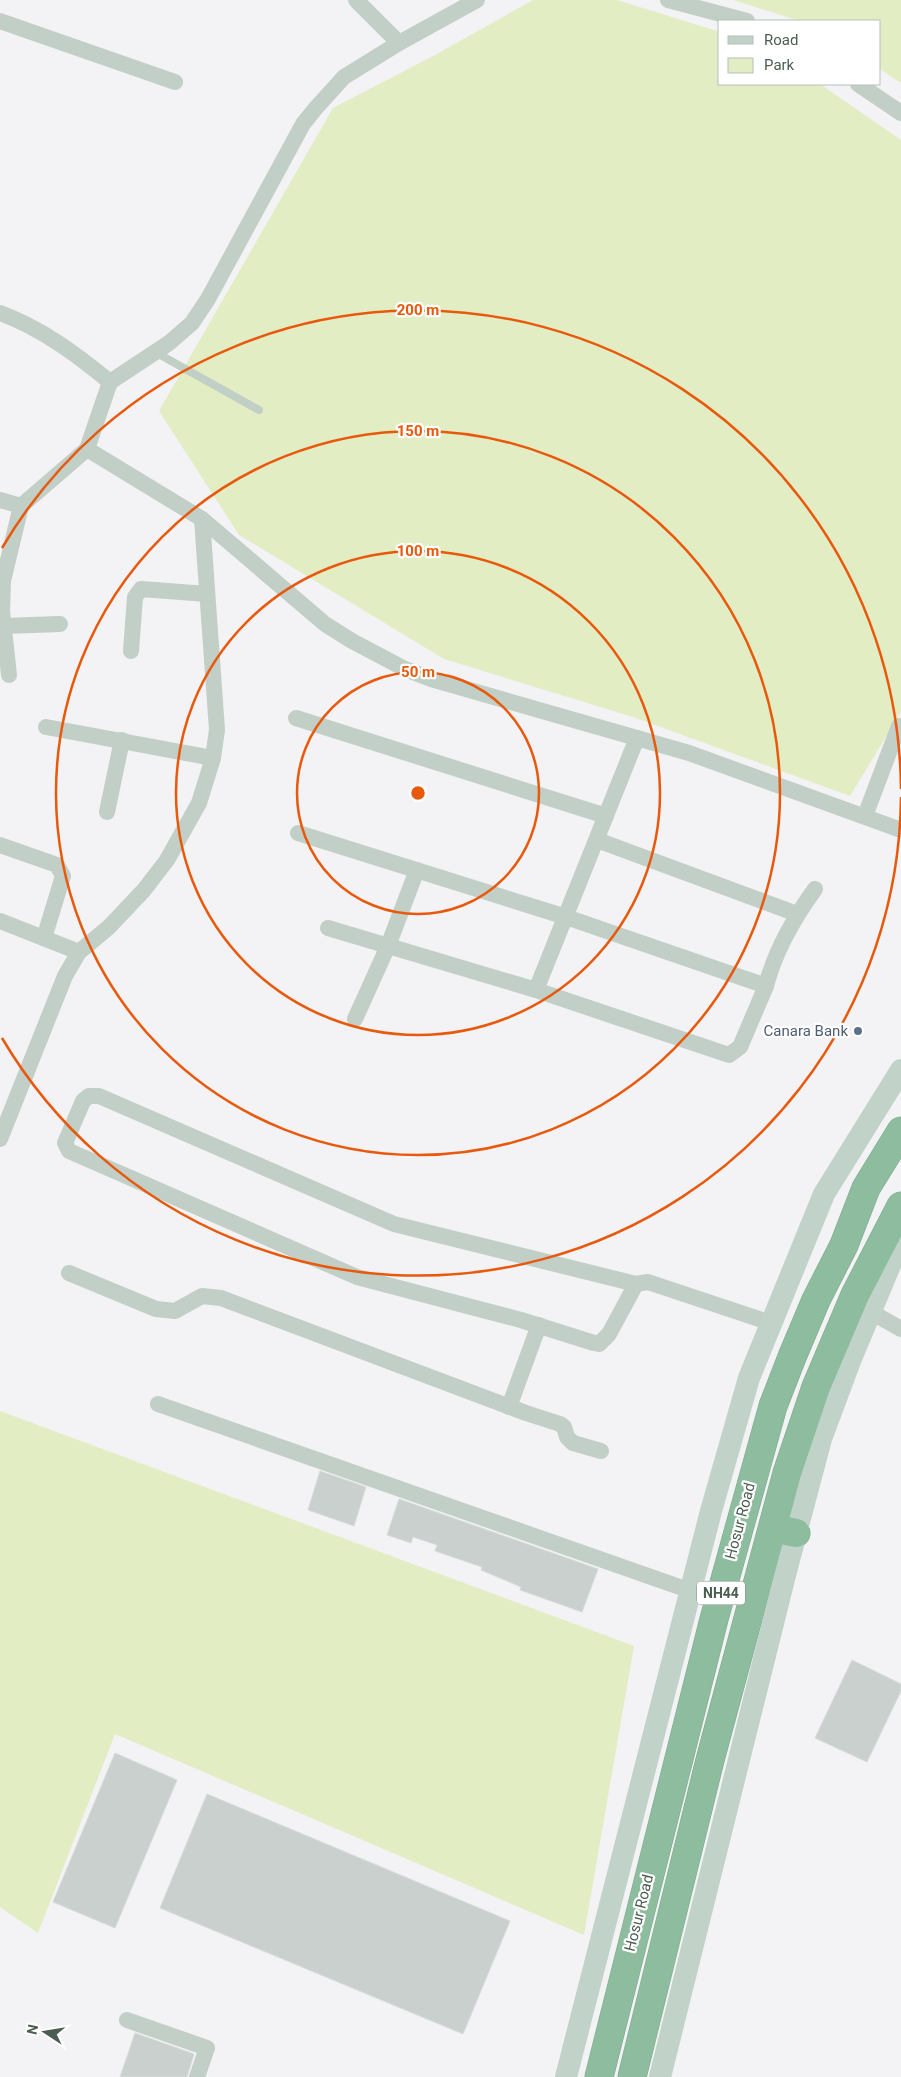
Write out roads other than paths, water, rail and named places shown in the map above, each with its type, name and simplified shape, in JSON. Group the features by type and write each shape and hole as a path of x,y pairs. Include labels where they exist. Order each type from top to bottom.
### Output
{"highway":[{"name":"Hosur Road","path":"599,2077 714,1619 773,1406 799,1340 844,1245 866,1188 901,1131"},
{"name":"NH44","path":"632,2077 710,1760 784,1531 787,1473 816,1387 856,1295 901,1206"}],"street":[{"path":"356,0 399,43"},
{"path":"9,675 4,626 3,581 21,506 87,449 110,382 155,352 192,323 208,299 303,124 315,108 344,77 399,43 478,0"},
{"path":"668,0 743,20"},
{"path":"0,21 175,82"},
{"path":"859,85 901,113"},
{"path":"0,314 29,325 78,356 110,382"},
{"path":"87,449 202,519 325,624 352,642 405,669 431,679 723,764 901,830"},
{"path":"0,500 21,506"},
{"path":"0,1139 65,976 79,952 108,927 144,890 167,860 198,802 213,758 217,730 202,519"},
{"path":"131,651 137,592 141,590 207,594"},
{"path":"4,626 60,624"},
{"path":"296,718 606,816"},
{"path":"865,816 899,726"},
{"path":"46,727 213,758"},
{"path":"536,990 637,738"},
{"path":"107,812 122,740"},
{"path":"298,833 566,917 766,986"},
{"path":"596,840 797,914"},
{"path":"0,845 57,866 61,870 63,876 44,938"},
{"path":"355,1019 388,946 417,870"},
{"path":"328,928 536,990 729,1055 740,1047 766,986 769,973 797,914 815,889"},
{"path":"0,921 79,952"},
{"path":"566,2077 711,1512 748,1378 824,1194 901,1070"},
{"path":"636,1284 609,1334 600,1344 539,1325 357,1277 69,1151 64,1143 83,1101 89,1096 99,1096 394,1224 636,1284 648,1282 771,1323"},
{"path":"660,2077 784,1531 850,1361 893,1258 901,1246"},
{"path":"69,1273 156,1309 175,1311 202,1296 221,1298 509,1407 560,1424 564,1427 567,1437 573,1443 601,1451"},
{"path":"871,1312 901,1329"},
{"path":"509,1407 539,1325"},
{"path":"158,1404 691,1591"},
{"path":"127,2020 207,2048 197,2077"}],"lane":[{"path":"155,352 259,410"}],"place":[{"name":"Canara Bank","path":"858,1031"}]}
